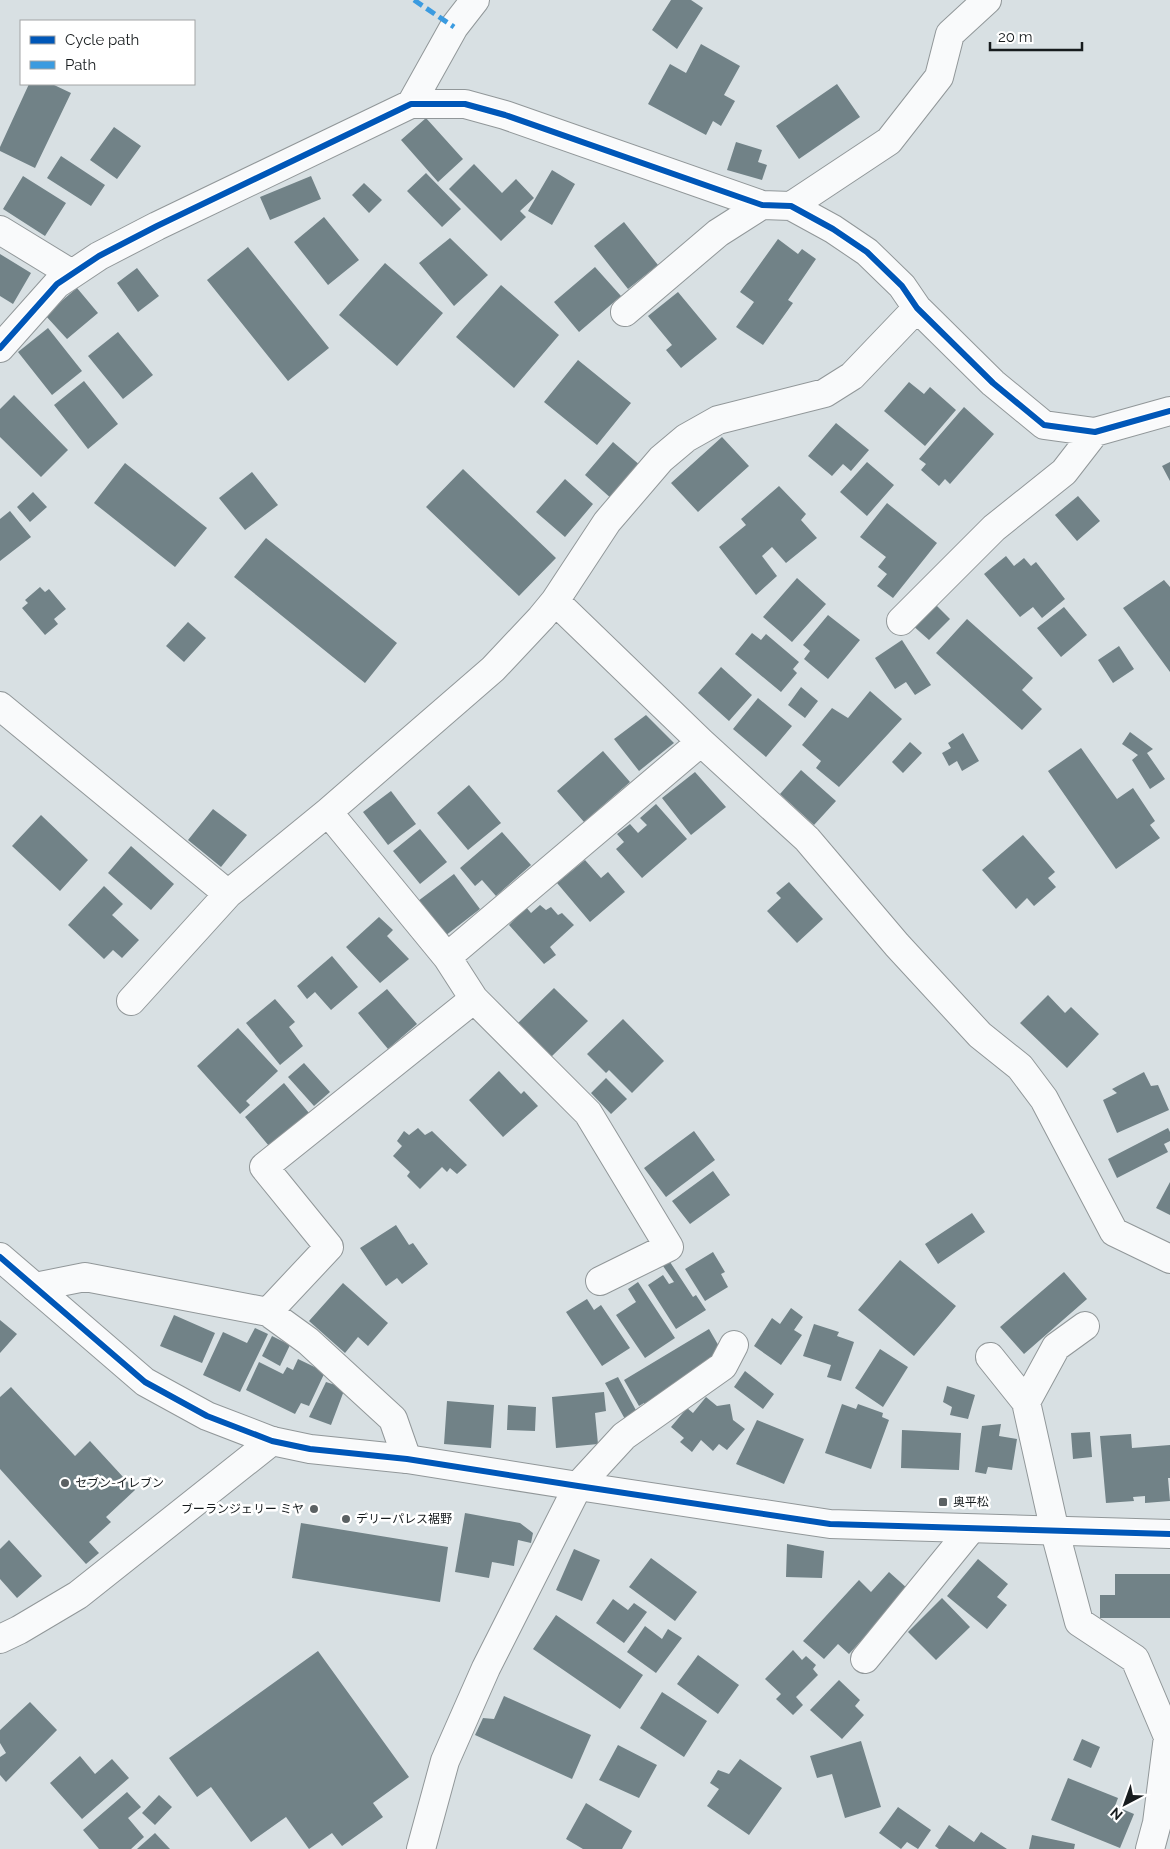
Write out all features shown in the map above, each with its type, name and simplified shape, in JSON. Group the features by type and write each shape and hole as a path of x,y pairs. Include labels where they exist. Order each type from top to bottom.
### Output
{"street":[{"path":"411,104 454,27 475,0"},
{"path":"791,206 889,141 939,77 950,34 987,0"},
{"path":"0,348 57,284 99,256 157,226 411,104 465,104 514,118 762,204 791,206 833,229 867,252 902,286 917,308 993,383 1044,425 1094,432 1170,411"},
{"path":"625,312 718,233 762,204"},
{"path":"0,230 72,274"},
{"path":"131,1001 228,894 328,812 493,669 541,618 607,522 661,459 686,438 718,420 825,393 852,376 917,308"},
{"path":"901,621 994,528 1064,472 1094,432"},
{"path":"555,600 701,742 807,840 897,945 980,1034 1020,1067 1044,1100 1114,1232 1170,1259"},
{"path":"0,706 228,894"},
{"path":"447,957 701,742"},
{"path":"328,812 447,957 474,999 588,1113 669,1247 600,1281"},
{"path":"268,1312 329,1247 264,1167 474,999"},
{"path":"0,1257 144,1382 207,1416 272,1440 310,1449 407,1459 830,1524 1170,1534"},
{"path":"35,1287 85,1277 268,1312 308,1341 393,1419 407,1459"},
{"path":"1026,1402 1056,1347 1085,1326"},
{"path":"420,1849 445,1761 486,1668 578,1486 624,1436 723,1366 734,1345"},
{"path":"990,1357 1026,1402 1055,1532 1079,1622 1136,1659 1168,1736 1157,1824 1150,1849"},
{"path":"0,1639 78,1595 272,1440"},
{"path":"866,1659 971,1529"}],"building":[{"path":"671,0 691,0 703,8 677,49 652,30"},
{"path":"701,44 740,66 724,95 735,101 721,126 713,121 706,135 648,104 670,64 686,73"},
{"path":"837,84 860,117 799,159 776,126"},
{"path":"29,85 54,85 71,93 35,168 0,151 0,147"},
{"path":"426,118 463,159 438,182 401,140"},
{"path":"114,127 141,146 117,179 90,160"},
{"path":"736,142 762,150 758,162 767,165 762,180 727,170"},
{"path":"61,156 105,185 91,206 47,178"},
{"path":"474,164 502,193 516,179 534,198 520,211 526,217 501,241 449,189"},
{"path":"552,170 575,184 552,225 528,211"},
{"path":"426,173 461,209 442,227 407,191"},
{"path":"23,176 66,203 45,236 3,209"},
{"path":"311,176 321,199 270,220 260,197"},
{"path":"364,183 382,200 369,213 352,195"},
{"path":"324,217 359,260 328,285 294,242"},
{"path":"624,222 658,265 628,289 594,246"},
{"path":"450,238 488,275 454,306 419,263"},
{"path":"778,239 798,254 802,249 816,259 788,300 793,303 763,345 736,327 754,302 740,292"},
{"path":"248,247 329,348 288,381 207,280"},
{"path":"0,254 31,273 13,304 0,296"},
{"path":"385,263 443,313 397,366 339,315"},
{"path":"595,267 621,296 579,332 554,302"},
{"path":"137,268 159,296 138,312 117,283"},
{"path":"501,285 559,335 514,388 456,337"},
{"path":"77,288 98,313 67,339 45,315"},
{"path":"678,292 717,339 681,368 666,350 672,345 648,316"},
{"path":"48,328 82,371 52,395 18,352"},
{"path":"118,332 153,375 123,399 88,356"},
{"path":"578,360 631,403 597,445 544,402"},
{"path":"84,381 118,424 88,449 54,405"},
{"path":"909,382 924,394 930,387 956,410 925,446 884,411"},
{"path":"14,395 68,450 41,477 0,437 0,409"},
{"path":"964,407 994,434 950,484 945,479 939,486 921,470 926,464 919,459"},
{"path":"836,423 869,450 851,471 843,464 832,476 808,456"},
{"path":"722,437 749,466 698,512 671,483"},
{"path":"613,442 641,466 613,500 585,475"},
{"path":"867,462 894,485 867,516 840,492"},
{"path":"1170,462 1170,481 1162,466"},
{"path":"125,463 207,528 175,567 94,503"},
{"path":"463,469 556,558 519,596 426,507"},
{"path":"252,472 278,505 245,530 219,498"},
{"path":"565,479 593,504 565,537 536,512"},
{"path":"779,486 806,514 801,520 817,538 786,563 772,547 762,556 777,576 756,595 719,547 746,525 741,519"},
{"path":"33,492 47,507 30,522 17,507"},
{"path":"1078,496 1100,521 1077,541 1055,515"},
{"path":"887,503 937,543 893,598 877,586 887,574 878,567 886,557 860,537"},
{"path":"10,511 31,537 0,561 0,519"},
{"path":"266,538 397,643 365,683 234,577"},
{"path":"1006,556 1014,566 1024,558 1031,566 1036,562 1065,599 1042,618 1033,607 1020,617 984,574"},
{"path":"797,578 826,604 792,642 763,617"},
{"path":"1164,580 1170,587 1170,672 1123,608"},
{"path":"40,587 45,592 49,589 66,609 54,619 58,624 45,635 22,608 28,603 25,600"},
{"path":"933,602 950,619 929,640 911,624"},
{"path":"1064,607 1087,635 1061,657 1037,628"},
{"path":"828,615 860,640 828,679 804,659 810,651 803,645"},
{"path":"967,619 1033,678 1022,690 1042,709 1022,730 936,653"},
{"path":"188,622 206,638 184,662 166,646"},
{"path":"752,633 761,640 766,634 799,662 793,669 797,673 781,692 735,654"},
{"path":"902,640 931,685 915,695 906,682 895,689 875,658"},
{"path":"1119,646 1134,669 1113,683 1098,660"},
{"path":"721,667 752,695 729,721 698,693"},
{"path":"801,687 818,701 805,718 788,705"},
{"path":"870,691 902,719 839,787 816,768 821,761 802,745 832,708 848,718"},
{"path":"758,698 792,726 766,757 733,729"},
{"path":"646,715 674,743 639,771 614,739"},
{"path":"1130,732 1153,749 1147,753 1165,779 1150,789 1132,760 1138,755 1122,744"},
{"path":"963,733 979,761 962,771 957,761 949,766 942,753 951,748 948,743"},
{"path":"910,742 922,753 903,773 892,762"},
{"path":"1081,748 1117,799 1133,788 1155,821 1150,825 1160,838 1116,869 1048,771"},
{"path":"603,751 630,782 584,822 557,791"},
{"path":"801,770 836,801 814,825 780,794"},
{"path":"695,772 726,807 691,835 662,798"},
{"path":"469,785 501,823 468,850 437,813"},
{"path":"391,791 416,824 388,845 363,812"},
{"path":"656,804 687,839 642,878 616,849 624,842 617,834 630,824 638,833 647,825 640,818"},
{"path":"213,809 247,835 221,867 188,840"},
{"path":"41,815 88,860 60,891 12,846"},
{"path":"420,829 447,862 420,884 393,851"},
{"path":"502,832 531,865 496,896 482,880 475,886 460,868"},
{"path":"1023,835 1055,872 1048,878 1056,887 1034,906 1027,898 1016,909 982,870"},
{"path":"131,846 174,884 151,910 108,873"},
{"path":"585,860 601,878 608,872 625,892 590,922 557,883"},
{"path":"454,874 480,909 445,936 418,901"},
{"path":"789,882 823,919 797,943 767,911 781,898 776,893"},
{"path":"104,886 123,904 112,915 139,940 122,958 113,950 104,959 68,925"},
{"path":"540,905 546,910 551,907 558,915 562,913 574,925 550,947 556,955 544,964 509,925 526,907 531,913"},
{"path":"379,917 393,930 387,936 409,959 380,983 346,947"},
{"path":"332,956 358,987 331,1010 315,992 307,999 297,986"},
{"path":"554,988 588,1021 550,1058 517,1024"},
{"path":"387,989 417,1024 388,1049 358,1013"},
{"path":"1048,995 1065,1013 1071,1007 1099,1034 1067,1068 1020,1023"},
{"path":"275,999 295,1022 289,1027 303,1046 280,1065 246,1023"},
{"path":"623,1019 664,1061 632,1093 609,1070 606,1073 587,1054"},
{"path":"238,1028 278,1071 246,1101 250,1105 240,1114 197,1066"},
{"path":"304,1063 330,1092 314,1106 288,1077"},
{"path":"499,1071 521,1094 524,1091 538,1106 503,1137 469,1100"},
{"path":"1144,1072 1151,1086 1158,1085 1169,1110 1117,1133 1103,1100 1117,1093 1112,1089"},
{"path":"606,1078 627,1099 611,1114 591,1093"},
{"path":"284,1083 309,1113 269,1146 245,1117"},
{"path":"418,1128 425,1135 432,1131 467,1165 457,1174 450,1168 447,1172 442,1167 420,1189 407,1176 410,1172 393,1156 402,1146 397,1141 404,1131 409,1135"},
{"path":"1168,1128 1170,1141 1164,1144 1168,1152 1117,1178 1108,1159"},
{"path":"694,1131 715,1160 666,1197 644,1168"},
{"path":"713,1171 730,1195 690,1224 672,1201"},
{"path":"1170,1182 1170,1215 1156,1208"},
{"path":"972,1213 985,1232 938,1264 925,1244"},
{"path":"396,1225 409,1245 413,1243 428,1264 402,1284 397,1278 386,1286 360,1248"},
{"path":"713,1252 725,1272 721,1274 728,1287 705,1301 685,1269"},
{"path":"900,1260 956,1306 914,1356 858,1310"},
{"path":"670,1262 693,1297 696,1295 706,1310 676,1329 648,1285 663,1275 669,1284 674,1282 663,1266"},
{"path":"1064,1272 1087,1299 1024,1354 1000,1327"},
{"path":"638,1282 675,1338 645,1358 616,1315 636,1302 628,1289"},
{"path":"343,1283 388,1323 368,1346 358,1337 345,1353 309,1321"},
{"path":"587,1299 594,1310 601,1305 630,1348 602,1366 566,1312"},
{"path":"791,1308 803,1317 794,1330 802,1335 781,1365 754,1346 772,1318 780,1324"},
{"path":"174,1315 215,1333 202,1363 160,1346"},
{"path":"0,1320 17,1334 0,1353"},
{"path":"814,1324 839,1332 837,1336 854,1342 841,1381 827,1377 831,1365 803,1356"},
{"path":"255,1328 268,1334 240,1392 203,1375 223,1332 247,1343"},
{"path":"709,1329 724,1355 665,1390 669,1396 648,1409 644,1403 639,1406 624,1380"},
{"path":"272,1336 290,1345 280,1366 262,1356"},
{"path":"880,1349 908,1367 883,1407 855,1388"},
{"path":"298,1359 325,1372 309,1406 301,1403 295,1414 246,1390 259,1362 283,1374 287,1367 293,1370"},
{"path":"745,1371 774,1394 763,1409 734,1387"},
{"path":"618,1377 638,1414 626,1421 605,1383"},
{"path":"326,1382 345,1388 331,1425 309,1417"},
{"path":"947,1386 975,1395 968,1419 950,1415 952,1407 943,1402"},
{"path":"11,1387 75,1456 90,1441 135,1490 106,1517 111,1522 89,1542 99,1553 86,1564 0,1469 0,1397"},
{"path":"604,1392 606,1411 595,1413 598,1444 556,1448 552,1397"},
{"path":"706,1397 717,1406 730,1404 733,1420 745,1429 727,1450 719,1444 713,1451 701,1440 692,1452 680,1442 684,1438 671,1427 687,1408 693,1413"},
{"path":"447,1401 494,1405 491,1448 444,1444"},
{"path":"842,1404 856,1409 858,1404 883,1413 882,1417 889,1420 871,1469 825,1453"},
{"path":"508,1405 536,1407 535,1431 507,1430"},
{"path":"757,1420 804,1439 784,1484 736,1464"},
{"path":"1001,1424 999,1436 1017,1439 1012,1470 988,1467 986,1474 975,1472 982,1426"},
{"path":"902,1430 961,1433 959,1470 901,1468"},
{"path":"1090,1432 1092,1457 1073,1459 1071,1433"},
{"path":"1131,1434 1132,1448 1170,1445 1170,1478 1168,1478 1170,1501 1145,1503 1145,1496 1133,1497 1134,1501 1106,1503 1100,1436"},
{"path":"465,1513 520,1523 533,1533 531,1543 518,1540 514,1566 492,1562 489,1578 455,1572"},
{"path":"301,1523 448,1547 440,1602 292,1578"},
{"path":"9,1540 42,1576 17,1598 0,1579 0,1549"},
{"path":"787,1544 824,1551 822,1578 786,1577"},
{"path":"574,1549 600,1560 582,1601 556,1590"},
{"path":"651,1558 697,1592 675,1621 629,1587"},
{"path":"978,1559 1008,1584 997,1597 1007,1605 987,1629 947,1596"},
{"path":"889,1572 908,1589 849,1654 838,1644 824,1659 803,1641 859,1580 871,1592"},
{"path":"1115,1574 1170,1574 1170,1618 1100,1618 1100,1595 1115,1595"},
{"path":"942,1598 970,1627 936,1660 908,1632"},
{"path":"613,1599 628,1610 634,1603 647,1612 624,1643 596,1623"},
{"path":"556,1615 643,1675 620,1709 533,1649"},
{"path":"645,1626 662,1639 668,1629 682,1638 656,1673 627,1652"},
{"path":"793,1650 802,1660 806,1656 816,1665 813,1669 818,1675 796,1697 803,1705 793,1715 776,1699 781,1694 765,1679"},
{"path":"318,1651 409,1777 373,1803 383,1817 342,1846 332,1833 309,1849 286,1817 251,1842 211,1787 197,1797 169,1758"},
{"path":"698,1655 739,1685 718,1714 677,1684"},
{"path":"839,1680 860,1700 855,1706 864,1715 842,1739 810,1710"},
{"path":"662,1692 707,1721 684,1757 640,1728"},
{"path":"504,1696 591,1735 572,1779 475,1735 483,1718 494,1719"},
{"path":"30,1702 57,1730 6,1782 0,1775 0,1757 6,1753 0,1743 0,1730"},
{"path":"1082,1739 1100,1747 1091,1768 1073,1760"},
{"path":"861,1741 881,1807 845,1818 832,1774 817,1778 810,1756"},
{"path":"618,1745 657,1765 639,1798 599,1780"},
{"path":"80,1756 95,1774 112,1759 129,1778 82,1819 50,1783"},
{"path":"740,1759 782,1788 749,1835 707,1806 719,1789 710,1783 718,1770 729,1774"},
{"path":"1068,1778 1118,1798 1115,1806 1134,1814 1120,1848 1051,1820"},
{"path":"127,1792 141,1807 128,1818 144,1837 131,1849 99,1849 83,1830"},
{"path":"159,1795 172,1807 155,1825 142,1813"},
{"path":"586,1803 632,1831 622,1849 583,1849 566,1839"},
{"path":"898,1807 931,1830 918,1849 907,1842 901,1849 879,1833"},
{"path":"949,1825 974,1842 981,1832 1007,1849 939,1849 935,1846"},
{"path":"155,1833 170,1849 137,1849"},
{"path":"1032,1835 1075,1844 1074,1849 1029,1849"}],"marked path":[{"path":"414,0 454,27"}],"cycle path":[{"path":"0,348 57,284 99,256 157,226 411,104 465,104 505,115 762,205 791,206 833,229 867,252 902,286 917,308 993,383 1044,425 1095,432 1170,411"},
{"path":"0,1257 145,1382 207,1416 272,1441 310,1449 407,1459 830,1524 1170,1534"}],"place":[{"name":"セブン-イレブン","path":"65,1483"},
{"name":"奥平松","path":"943,1502"},
{"name":"ブーランジェリー ミヤ","path":"314,1509"},
{"name":"デリーパレス裾野","path":"346,1519"}]}
